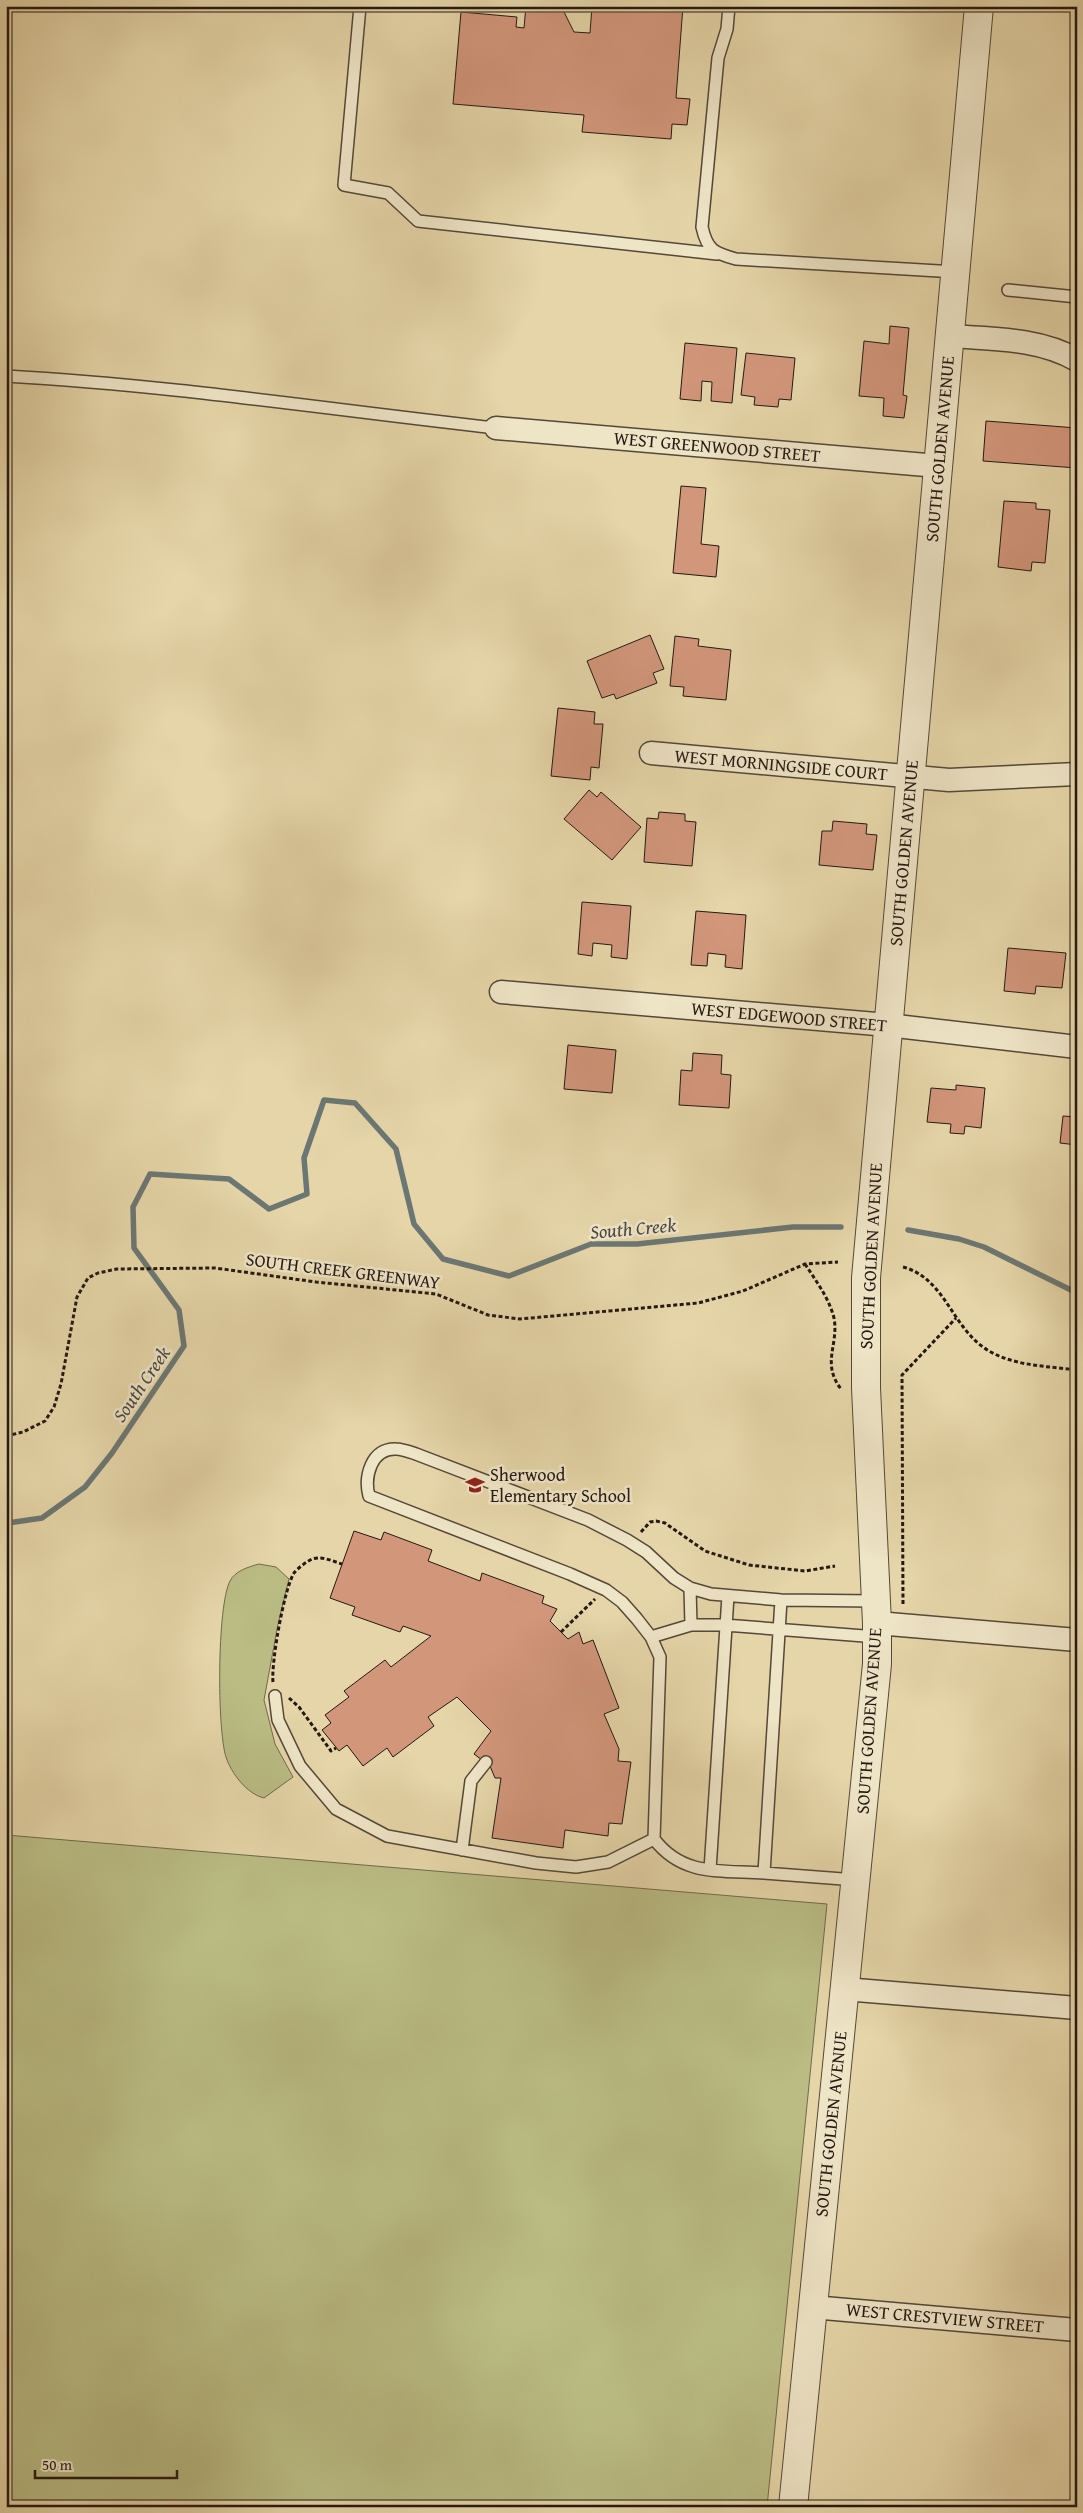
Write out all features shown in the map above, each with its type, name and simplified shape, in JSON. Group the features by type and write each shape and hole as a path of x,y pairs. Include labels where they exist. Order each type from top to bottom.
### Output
{"street":[{"name":"SOUTH GOLDEN AVENUE","path":"793,2507 873,1706 877,1620 865,1331 871,1214 956,272 978,6"},
{"path":"950,336 1041,346 1063,352 1077,360"},
{"name":"WEST GREENWOOD STREET","path":"496,428 938,466"},
{"name":"WEST MORNINGSIDE COURT","path":"651,753 911,777 984,780 1033,775 1077,774"},
{"name":"WEST EDGEWOOD STREET","path":"501,992 888,1025 1077,1047"},
{"path":"877,1620 911,1626 1077,1640"},
{"path":"844,1989 1077,2008"},
{"name":"WEST CRESTVIEW STREET","path":"812,2307 1077,2330"}],"lane":[{"path":"360,6 344,185 388,193 418,221 717,254 736,259 956,272"},
{"path":"717,254 705,242 702,226 718,58 727,30 729,6"},
{"path":"1008,290 1077,297"},
{"path":"6,376 138,387 496,428"},
{"path":"856,1880 696,1869 682,1864 665,1853 654,1839 660,1657 651,1637 622,1602 606,1590 570,1574 369,1496 366,1484 367,1473 374,1461 383,1452 396,1449 416,1454 588,1520 633,1544 674,1578 690,1588 710,1594 781,1600 877,1620"},
{"path":"690,1588 691,1625"},
{"path":"710,1870 728,1596"},
{"path":"764,1873 781,1600"},
{"path":"651,1637 691,1625 725,1625 779,1630 877,1620"},
{"path":"275,1696 278,1720 300,1766 336,1809 387,1836 462,1850 576,1867 608,1862 654,1839"},
{"path":"462,1850 471,1781 486,1762"}],"path":[{"name":"SOUTH CREEK GREENWAY","path":"6,1436 23,1432 45,1421 54,1407 61,1384 77,1297 82,1286 88,1278 98,1273 117,1269 215,1268 316,1282 436,1294 488,1315 520,1319 698,1303 743,1291 805,1264 838,1262"},
{"path":"805,1264 827,1298 834,1320 830,1363 834,1379 841,1389"},
{"path":"903,1267 914,1270 932,1283 956,1318 983,1347 1017,1362 1077,1370"},
{"path":"911,1626 912,1605 902,1604 902,1375 956,1318"},
{"path":"641,1532 650,1522 656,1520 665,1523 706,1550 750,1565 805,1571 835,1566"},
{"path":"336,1748 332,1751 294,1701 290,1698 275,1696 272,1676 280,1624 290,1583 295,1573 303,1564 319,1558 342,1564"},
{"path":"561,1632 598,1596"}],"green space":[{"path":"259,1564 276,1567 289,1579 278,1624 264,1700 275,1744 293,1777 264,1798 252,1792 240,1782 228,1763 223,1742 220,1696 223,1615 230,1581 238,1572"},
{"path":"6,1835 827,1904 767,2507 6,2507"}],"building":[{"path":"526,6 561,6 574,32 590,33 592,6 683,6 676,98 690,99 687,125 672,124 671,139 582,132 584,115 453,104 461,12 517,17 516,27 524,28"},
{"path":"890,326 909,328 903,395 907,396 904,418 883,416 884,398 859,396 864,341 889,344"},
{"path":"685,343 737,348 732,403 711,401 712,382 702,381 701,401 680,399"},
{"path":"746,353 795,358 791,400 779,399 778,407 754,405 755,397 741,395"},
{"path":"986,421 1077,428 1077,468 983,461"},
{"path":"681,486 706,488 701,544 719,546 716,577 673,573"},
{"path":"1004,501 1036,503 1036,509 1050,510 1045,563 1032,562 1031,571 998,567"},
{"path":"650,635 664,669 653,673 657,683 616,699 614,694 602,698 587,661"},
{"path":"675,636 699,639 698,646 731,650 726,700 683,696 684,687 670,686"},
{"path":"558,708 595,712 594,724 603,724 599,768 591,767 590,780 551,776"},
{"path":"589,790 597,797 601,792 641,827 612,860 564,819"},
{"path":"659,812 685,814 685,821 696,822 692,866 644,862 647,818 658,819"},
{"path":"833,821 867,824 866,834 877,835 873,870 819,865 822,831 832,831"},
{"path":"582,902 631,906 627,959 611,957 612,945 593,943 592,956 578,954"},
{"path":"696,911 746,915 742,969 725,967 726,955 708,953 707,966 691,965"},
{"path":"1008,948 1066,953 1062,988 1036,986 1035,994 1004,991"},
{"path":"568,1045 616,1050 612,1093 564,1089"},
{"path":"693,1053 722,1055 721,1074 731,1075 729,1108 679,1105 681,1070 692,1071"},
{"path":"956,1085 985,1088 981,1128 965,1126 964,1134 950,1133 951,1124 927,1122 931,1088 956,1090"},
{"path":"1063,1116 1077,1117 1077,1145 1060,1143"},
{"path":"354,1531 381,1540 384,1532 432,1550 428,1561 480,1581 482,1573 544,1596 542,1603 557,1609 550,1621 568,1639 579,1632 583,1644 593,1640 619,1708 604,1714 619,1749 618,1761 631,1762 622,1824 609,1823 608,1836 565,1830 563,1848 492,1838 501,1778 495,1778 490,1766 474,1754 491,1731 457,1697 428,1717 434,1726 393,1757 387,1748 363,1766 347,1745 339,1751 322,1730 331,1723 325,1715 349,1697 344,1691 385,1660 391,1667 431,1636 403,1626 400,1632 352,1615 355,1607 330,1598"}],"waterway":[{"name":"South Creek","path":"6,1519 8,1523 42,1518 85,1487 112,1453 184,1346 179,1310 134,1248 133,1207 150,1174 229,1179 269,1209 307,1194 304,1158 324,1100 355,1103 396,1149 414,1224 443,1259 509,1276 591,1244 637,1244 793,1227 841,1227"},
{"name":"South Creek","path":"908,1230 959,1239 984,1247 1077,1293"}],"place":[{"name":"Sherwood Elementary School","path":"475,1485"}]}
